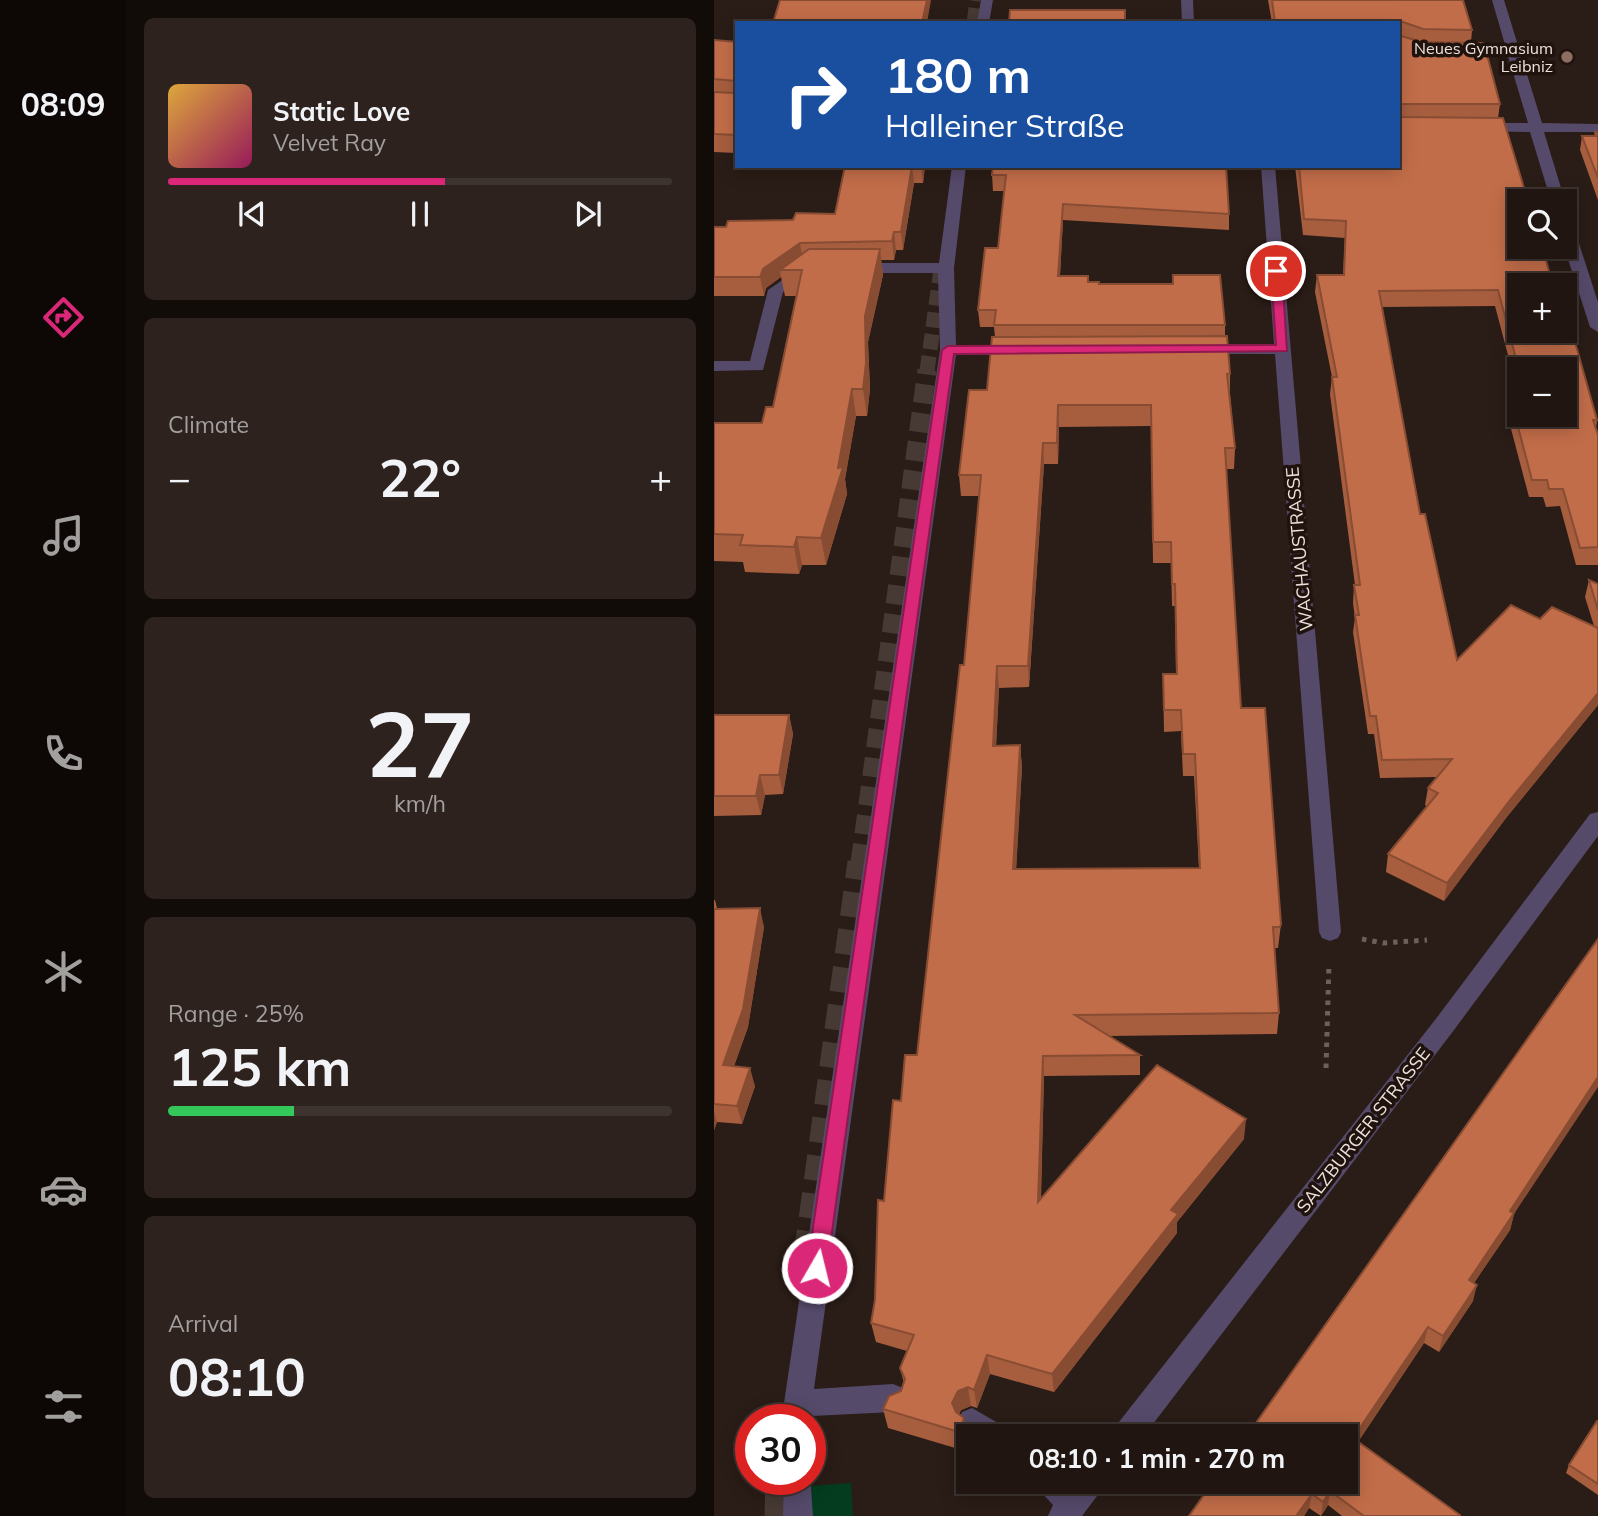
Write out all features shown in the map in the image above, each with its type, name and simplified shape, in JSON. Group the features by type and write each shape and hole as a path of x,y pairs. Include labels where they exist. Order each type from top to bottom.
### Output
{"street":[{"path":"983,21 987,0"},
{"path":"1187,0 1188,21"},
{"path":"1498,0 1554,189"},
{"path":"1446,51 1513,52"},
{"path":"1466,127 1598,128"},
{"path":"799,1404 948,350 946,268 959,168"},
{"name":"WACHAUSTRASSE","path":"1268,168 1330,932"},
{"path":"1576,259 1598,327"},
{"path":"714,366 757,366 776,290 808,267 820,267"},
{"path":"845,268 946,268"},
{"path":"1185,349 1283,349"},
{"path":"948,350 1032,350"},
{"name":"SALZBURGER STRASSE","path":"1135,1424 1443,1027 1598,820"},
{"path":"826,1407 893,1398"},
{"path":"798,1495 798,1516"}],"path":[{"path":"1326,1068 1330,932 1383,943 1427,940"}],"green space":[{"path":"851,1483 853,1516 809,1516 809,1495 826,1495 826,1485"}],"building":[{"path":"780,0 927,0 922,21 774,21"},
{"path":"1272,0 1463,0 1472,30 1423,29 1400,21 1275,21"},
{"path":"1010,10 1125,10 1125,21 1009,21"},
{"path":"1400,36 1421,42 1484,43 1500,104 1400,104"},
{"path":"714,40 735,42 735,81 714,79"},
{"path":"714,92 734,93 735,135 714,134"},
{"path":"1400,117 1503,118 1524,189 1507,189 1507,259 1545,259 1550,273 1507,273 1507,324 1498,290 1379,291 1420,514 1425,514 1457,660 1511,605 1540,619 1552,607 1598,628 1598,693 1510,800 1447,883 1388,854 1438,793 1428,788 1452,759 1382,760 1376,716 1370,716 1355,615 1359,615 1354,585 1360,585 1332,377 1337,377 1317,275 1344,275 1346,221 1304,219 1299,168 1400,168"},
{"path":"1595,132 1598,132 1598,178 1582,136 1596,136"},
{"path":"845,168 912,168 901,232 894,232 892,241 800,243 763,269 760,277 714,277 714,227 726,227 728,221 793,220 796,213 835,214"},
{"path":"993,168 1226,168 1229,214 1063,204 1058,276 1088,276 1088,282 1099,284 1173,284 1173,275 1220,275 1225,325 994,325 996,310 978,310 985,248 998,248 1006,175 992,175"},
{"path":"809,249 880,249 865,316 866,363 863,389 852,389 838,468 843,467 821,538 797,537 794,547 740,545 743,535 714,534 714,423 762,423 766,407 773,407 802,270 780,270"},
{"path":"1227,336 1230,374 1227,374 1235,448 1225,448 1241,708 1265,708 1281,924 1280,927 1273,927 1279,1013 1075,1015 1140,1055 1043,1056 1038,1202 1157,1065 1246,1119 1171,1210 1178,1214 1052,1374 987,1355 974,1390 968,1387 958,1391 952,1403 956,1412 964,1418 962,1424 956,1424 956,1431 883,1409 889,1396 901,1391 905,1379 900,1368 914,1335 871,1323 875,1300 878,1200 884,1201 893,1100 901,1101 905,1055 917,1055 960,665 964,665 981,475 959,475 969,390 987,390 992,337","holes":["1058,405 1151,405 1153,542 1171,542 1177,674 1163,674 1164,710 1181,710 1183,754 1195,754 1200,868 1013,869 1020,745 993,746 997,666 1028,666 1043,443 1057,443"]},
{"path":"1512,343 1575,343 1597,420 1593,420 1598,435 1598,547 1580,548 1563,489 1549,489 1547,480 1532,480 1518,427 1577,427 1577,357 1516,357"},
{"path":"1589,580 1598,584 1598,610"},
{"path":"714,715 789,715 779,775 760,775 756,796 714,796"},
{"path":"760,908 743,1009 723,1065 750,1068 737,1106 714,1104 714,909"},
{"path":"1598,939 1598,1077 1510,1211 1514,1213 1469,1280 1477,1285 1443,1336 1428,1327 1358,1431 1358,1424 1255,1424"},
{"path":"1598,1421 1598,1484 1569,1465"},
{"path":"1358,1442 1460,1515 1459,1516 1364,1516 1334,1494 1358,1494"},
{"path":"1205,1494 1312,1494 1296,1516 1189,1516"},
{"path":"1312,1494 1328,1494 1323,1502"}],"tunnel":[{"path":"974,21 977,0"},
{"path":"927,371 942,262"},
{"path":"860,863 927,370"},
{"path":"806,1256 860,862"},
{"path":"777,1516 778,1495"}],"place":[{"name":"Neues Gymnasium Leibniz","path":"1567,57"}],"route":[{"path":"817,1268 948,350 1283,349 1276,271"}]}
